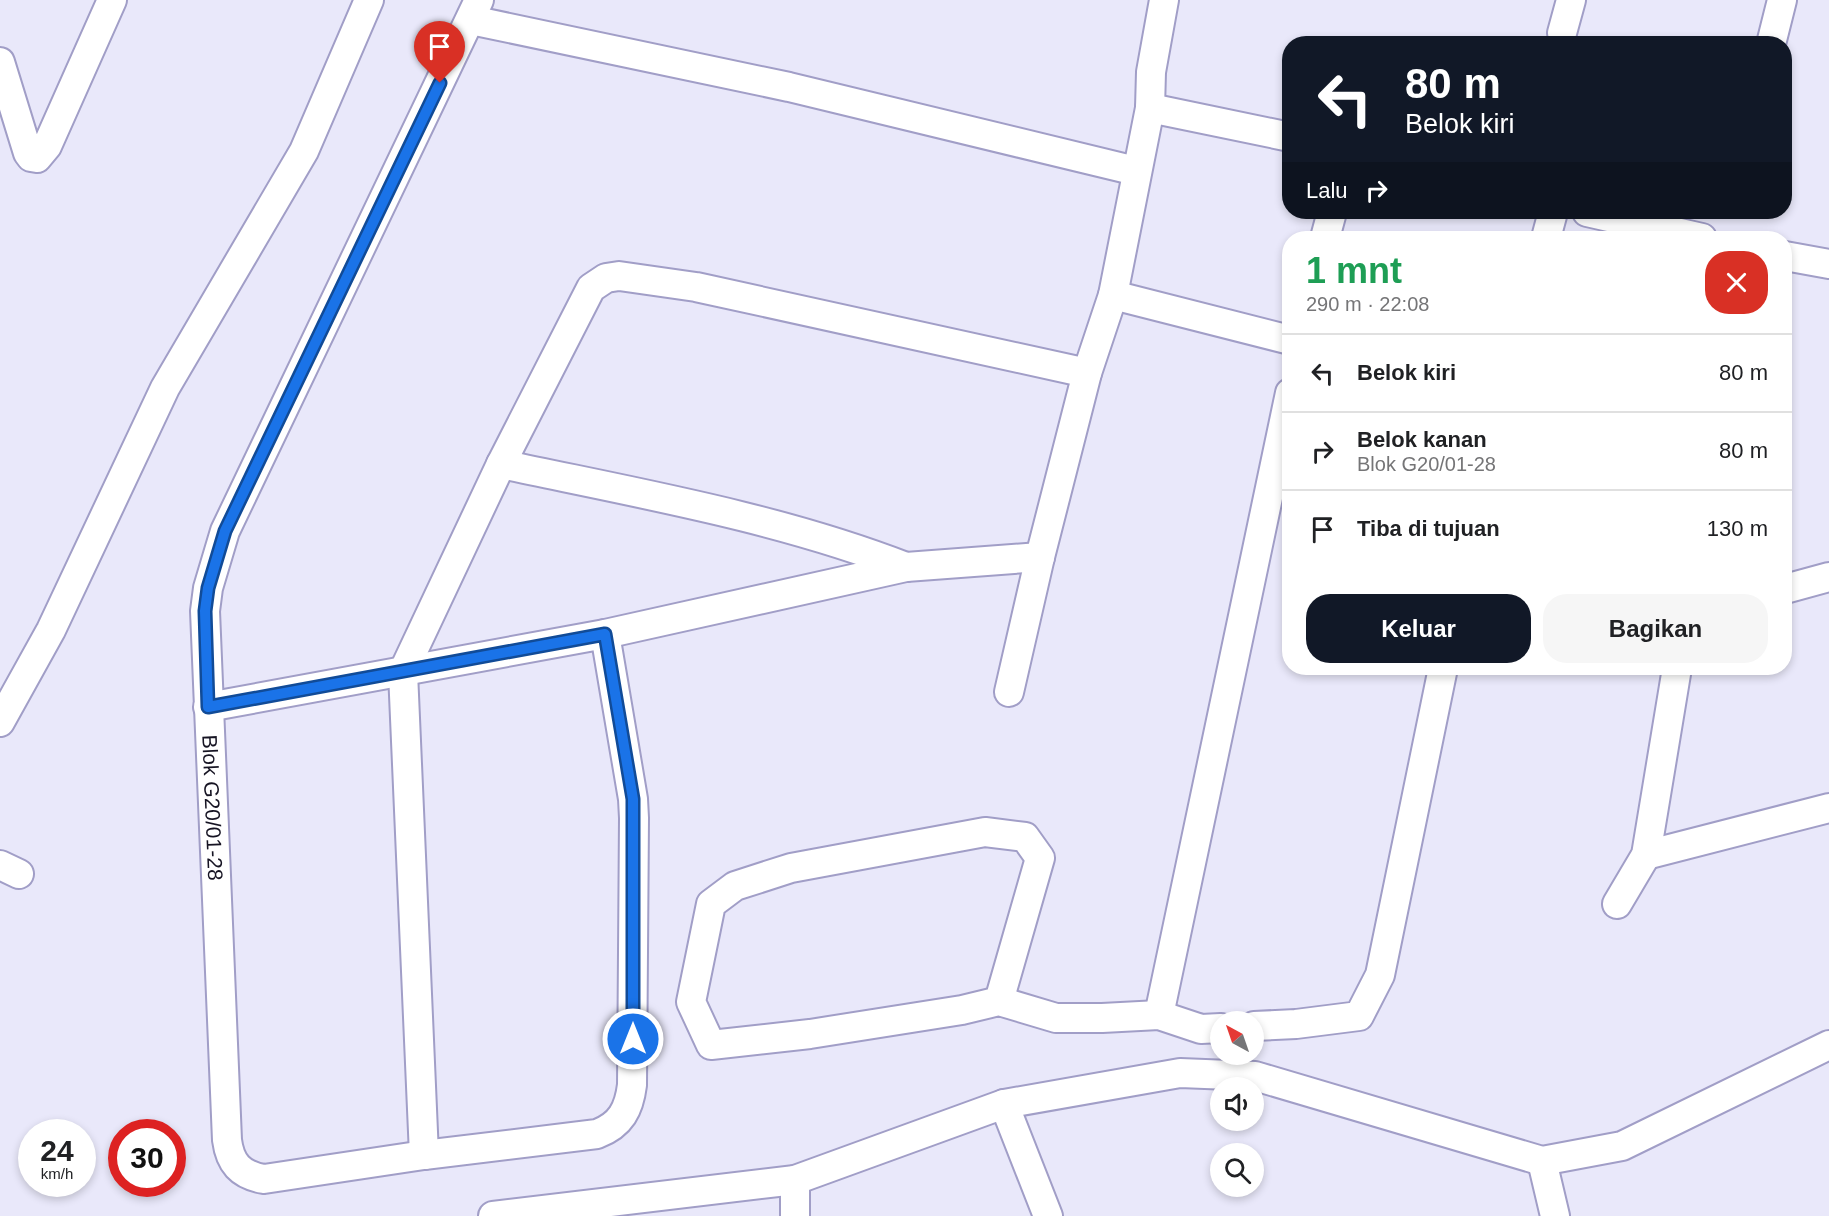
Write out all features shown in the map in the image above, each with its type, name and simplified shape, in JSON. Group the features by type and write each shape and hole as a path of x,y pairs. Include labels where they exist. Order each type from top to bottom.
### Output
{"street":[{"path":"0,62 28,153 32,158 37,158 46,146 112,0"},
{"path":"0,722 51,630 165,388 304,151 369,0"},
{"path":"1009,692 1040,557 1087,373 1113,295 1150,108 1151,72 1164,0"},
{"path":"1562,33 1570,0"},
{"path":"1774,36 1782,0"},
{"path":"475,10 1136,171"},
{"name":"Blok G20/01-28","path":"424,1155 264,1179 255,1178 240,1169 229,1154 205,611 208,588 225,531 475,10"},
{"path":"1150,108 1282,135"},
{"path":"1618,219 1671,231"},
{"path":"1792,257 1829,264"},
{"path":"605,634 633,799 632,1085 630,1101 612,1127 597,1134 424,1155 403,672 501,464 591,288 606,278 619,276 696,287 1087,373"},
{"path":"1113,295 1282,338"},
{"path":"1159,1015 1282,431"},
{"path":"501,464 715,509 862,550 906,567"},
{"path":"208,707 605,634 906,567 1040,557"},
{"path":"1792,587 1829,577"},
{"path":"1264,1026 1359,1016 1380,975 1442,675"},
{"path":"1617,904 1646,855 1676,675"},
{"path":"1646,855 1829,808"},
{"path":"999,1000 1040,858 1025,837 985,832 791,868 735,886 711,904 691,1002 711,1045 810,1034 962,1011 999,1000 1056,1018 1159,1015 1201,1029 1210,1029"},
{"path":"493,1216 795,1180 1004,1104 1180,1073 1255,1076 1542,1161 1622,1146 1829,1045"},
{"path":"1004,1104 1048,1216"},
{"path":"1542,1161 1555,1216"},
{"path":"795,1180 795,1216"}],"route":[{"path":"440,83 225,531 208,588 205,611 208,707 605,634 633,799 633,1039"}]}
